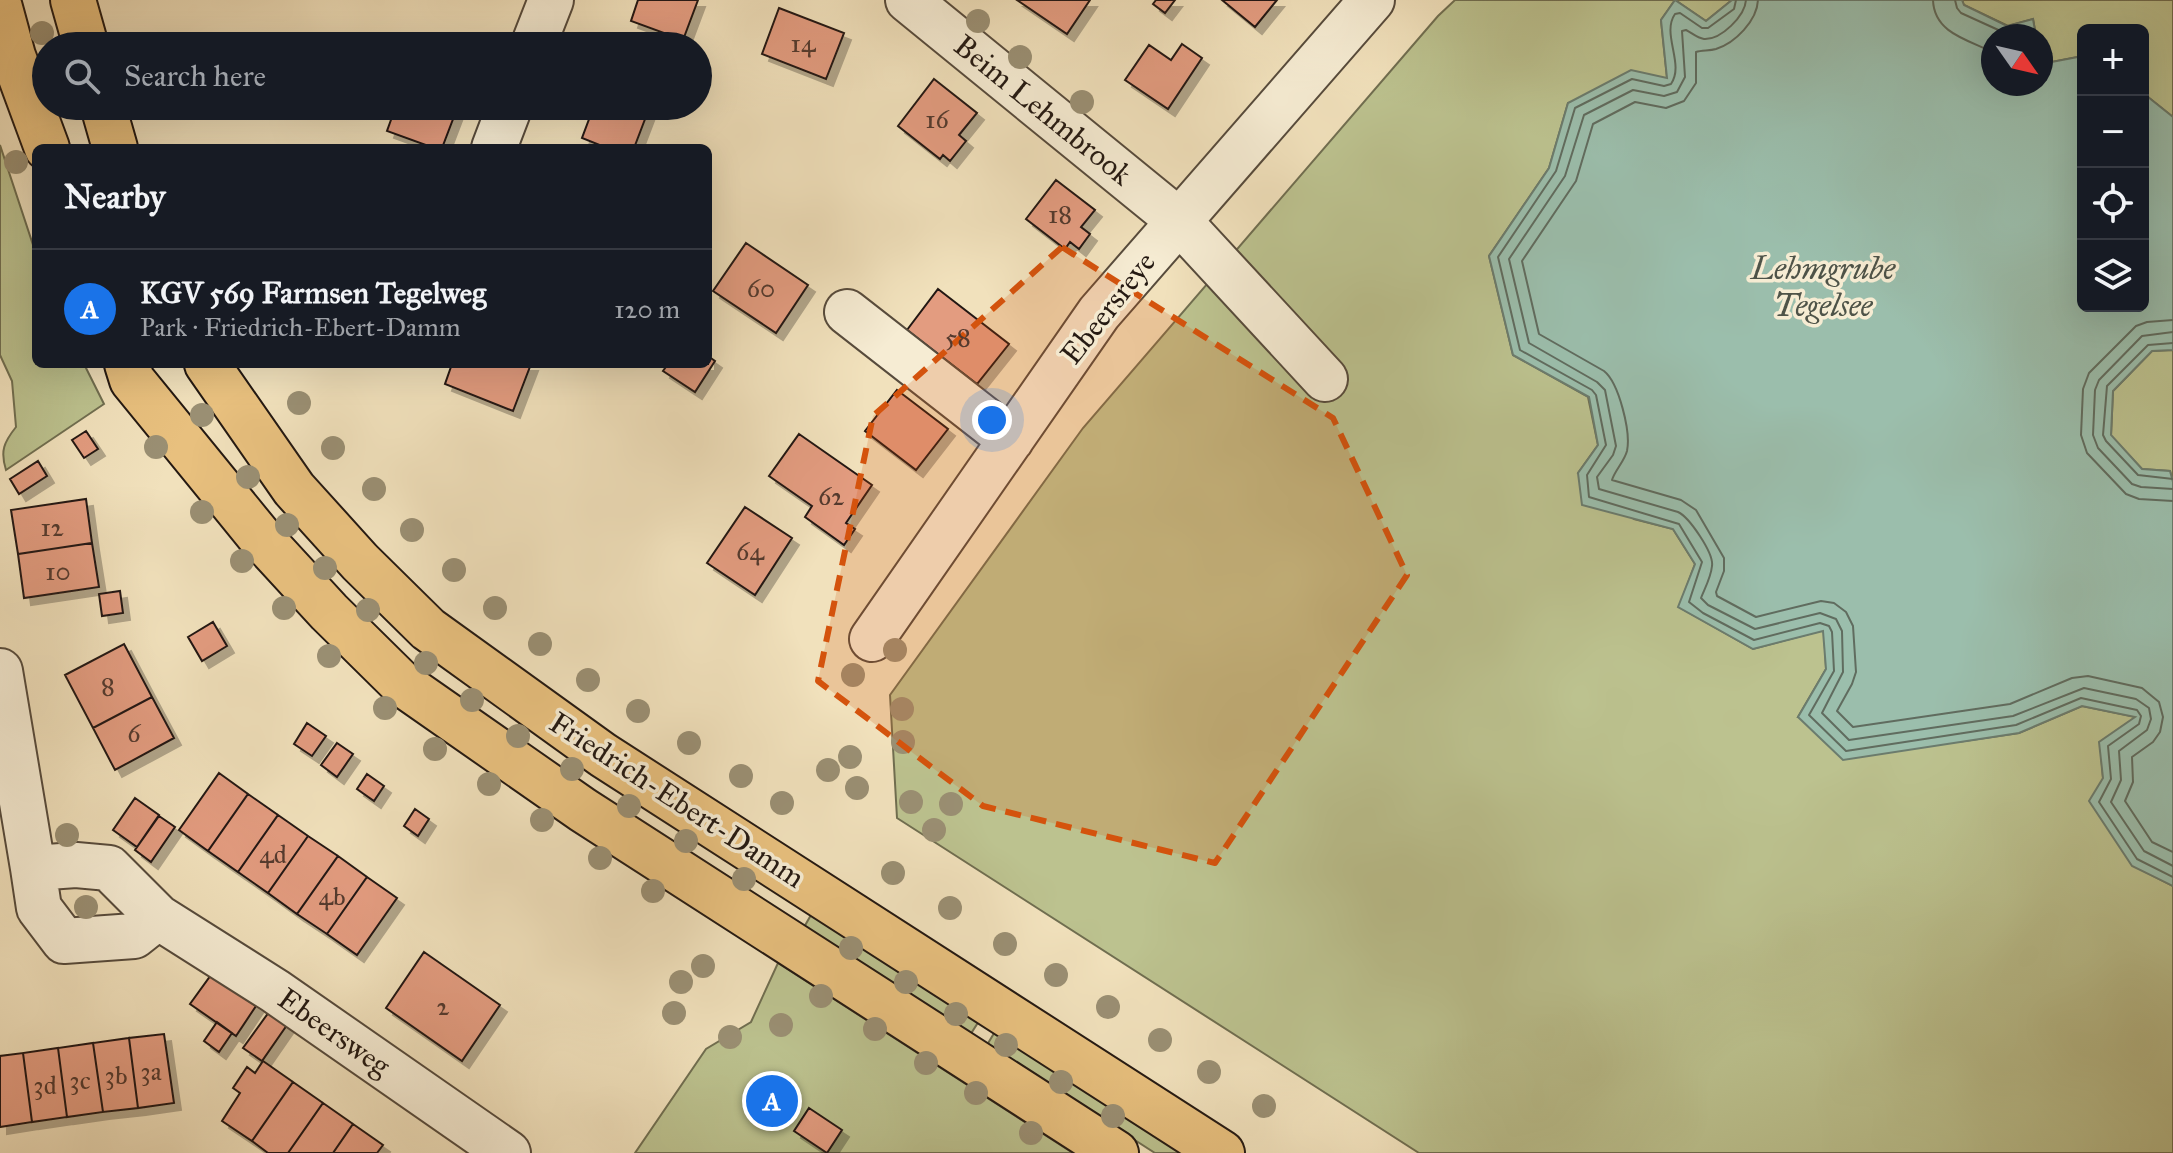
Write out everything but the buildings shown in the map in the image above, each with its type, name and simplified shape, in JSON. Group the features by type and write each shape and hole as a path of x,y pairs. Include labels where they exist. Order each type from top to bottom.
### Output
{"main road":[{"path":"73,0 82,32"},
{"path":"0,8 32,107"},
{"path":"37,120 46,144"},
{"path":"107,120 114,144"},
{"name":"Friedrich-Ebert-Damm","path":"128,368 132,380 260,537 329,612 401,683 583,810 1116,1153"},
{"name":"Friedrich-Ebert-Damm","path":"210,368 294,489 360,562 428,629 603,755 1222,1153"}],"street":[{"path":"538,32 551,0"},
{"name":"Beim Lehmbrook","path":"908,0 1178,220 1325,379"},
{"name":"Ebeersreye","path":"872,639 1099,313 1372,0"},
{"path":"496,144 505,120"},
{"path":"847,312 1011,440"},
{"path":"0,671 39,908 64,941 134,936 158,917"},
{"name":"Ebeersweg","path":"33,868 76,865 109,868 158,917 275,991 508,1153"}],"highlighted area":[{"path":"1062,247 1333,418 1407,575 1215,863 983,806 818,681 873,416"}],"green space":[{"path":"1455,0 1675,0 1661,20 1667,78 1568,103 1549,168 1489,256 1513,355 1588,397 1598,445 1578,473 1634,519 1673,529 1695,564 1679,607 1753,649 1824,630 1826,669 1798,717 1958,742 2019,733 2082,706 2136,717 2100,742 2103,778 2132,865 2173,886 2173,1153 1419,1153 897,818 890,695 1083,428"},
{"path":"1675,0 1732,0 1706,21"},
{"path":"1962,0 2173,0 2173,117 2149,98 2149,24 2077,24 2077,57 2053,62 2053,24 2034,24 2033,19 2004,24 1964,5"},
{"path":"0,145 32,242 32,368 86,368 104,404 6,470 4,447 16,427 12,381 0,355"},
{"path":"2173,350 2173,482 2170,471 2142,469 2111,436 2113,391 2152,351"},
{"path":"811,915 979,1021 970,1035 803,929"},
{"path":"778,963 1073,1153 635,1153 706,1049 751,1022"},
{"path":"996,1030 1187,1153 1155,1153 987,1045"}],"water":[{"name":"Lehmgrube Tegelsee","path":"1675,0 1706,21 1732,0 1962,0 1964,5 2003,24 1981,24 1981,96 2053,96 2053,62 2077,57 2077,312 2149,312 2149,98 2173,117 2173,350 2152,351 2113,391 2111,435 2142,469 2170,471 2173,482 2173,886 2132,866 2089,801 2103,778 2099,742 2135,717 2082,706 2019,733 1843,760 1798,717 1826,669 1823,631 1753,649 1678,607 1695,564 1673,529 1582,505 1578,473 1598,445 1589,397 1513,355 1489,256 1549,168 1568,103 1631,70 1667,78 1661,20"},
{"name":"Lehmgrube Tegelsee","path":"2033,19 2034,24 2014,24"}],"place":[{"name":"KGV 569 Farmsen Tegelweg","path":"772,1101"}]}
